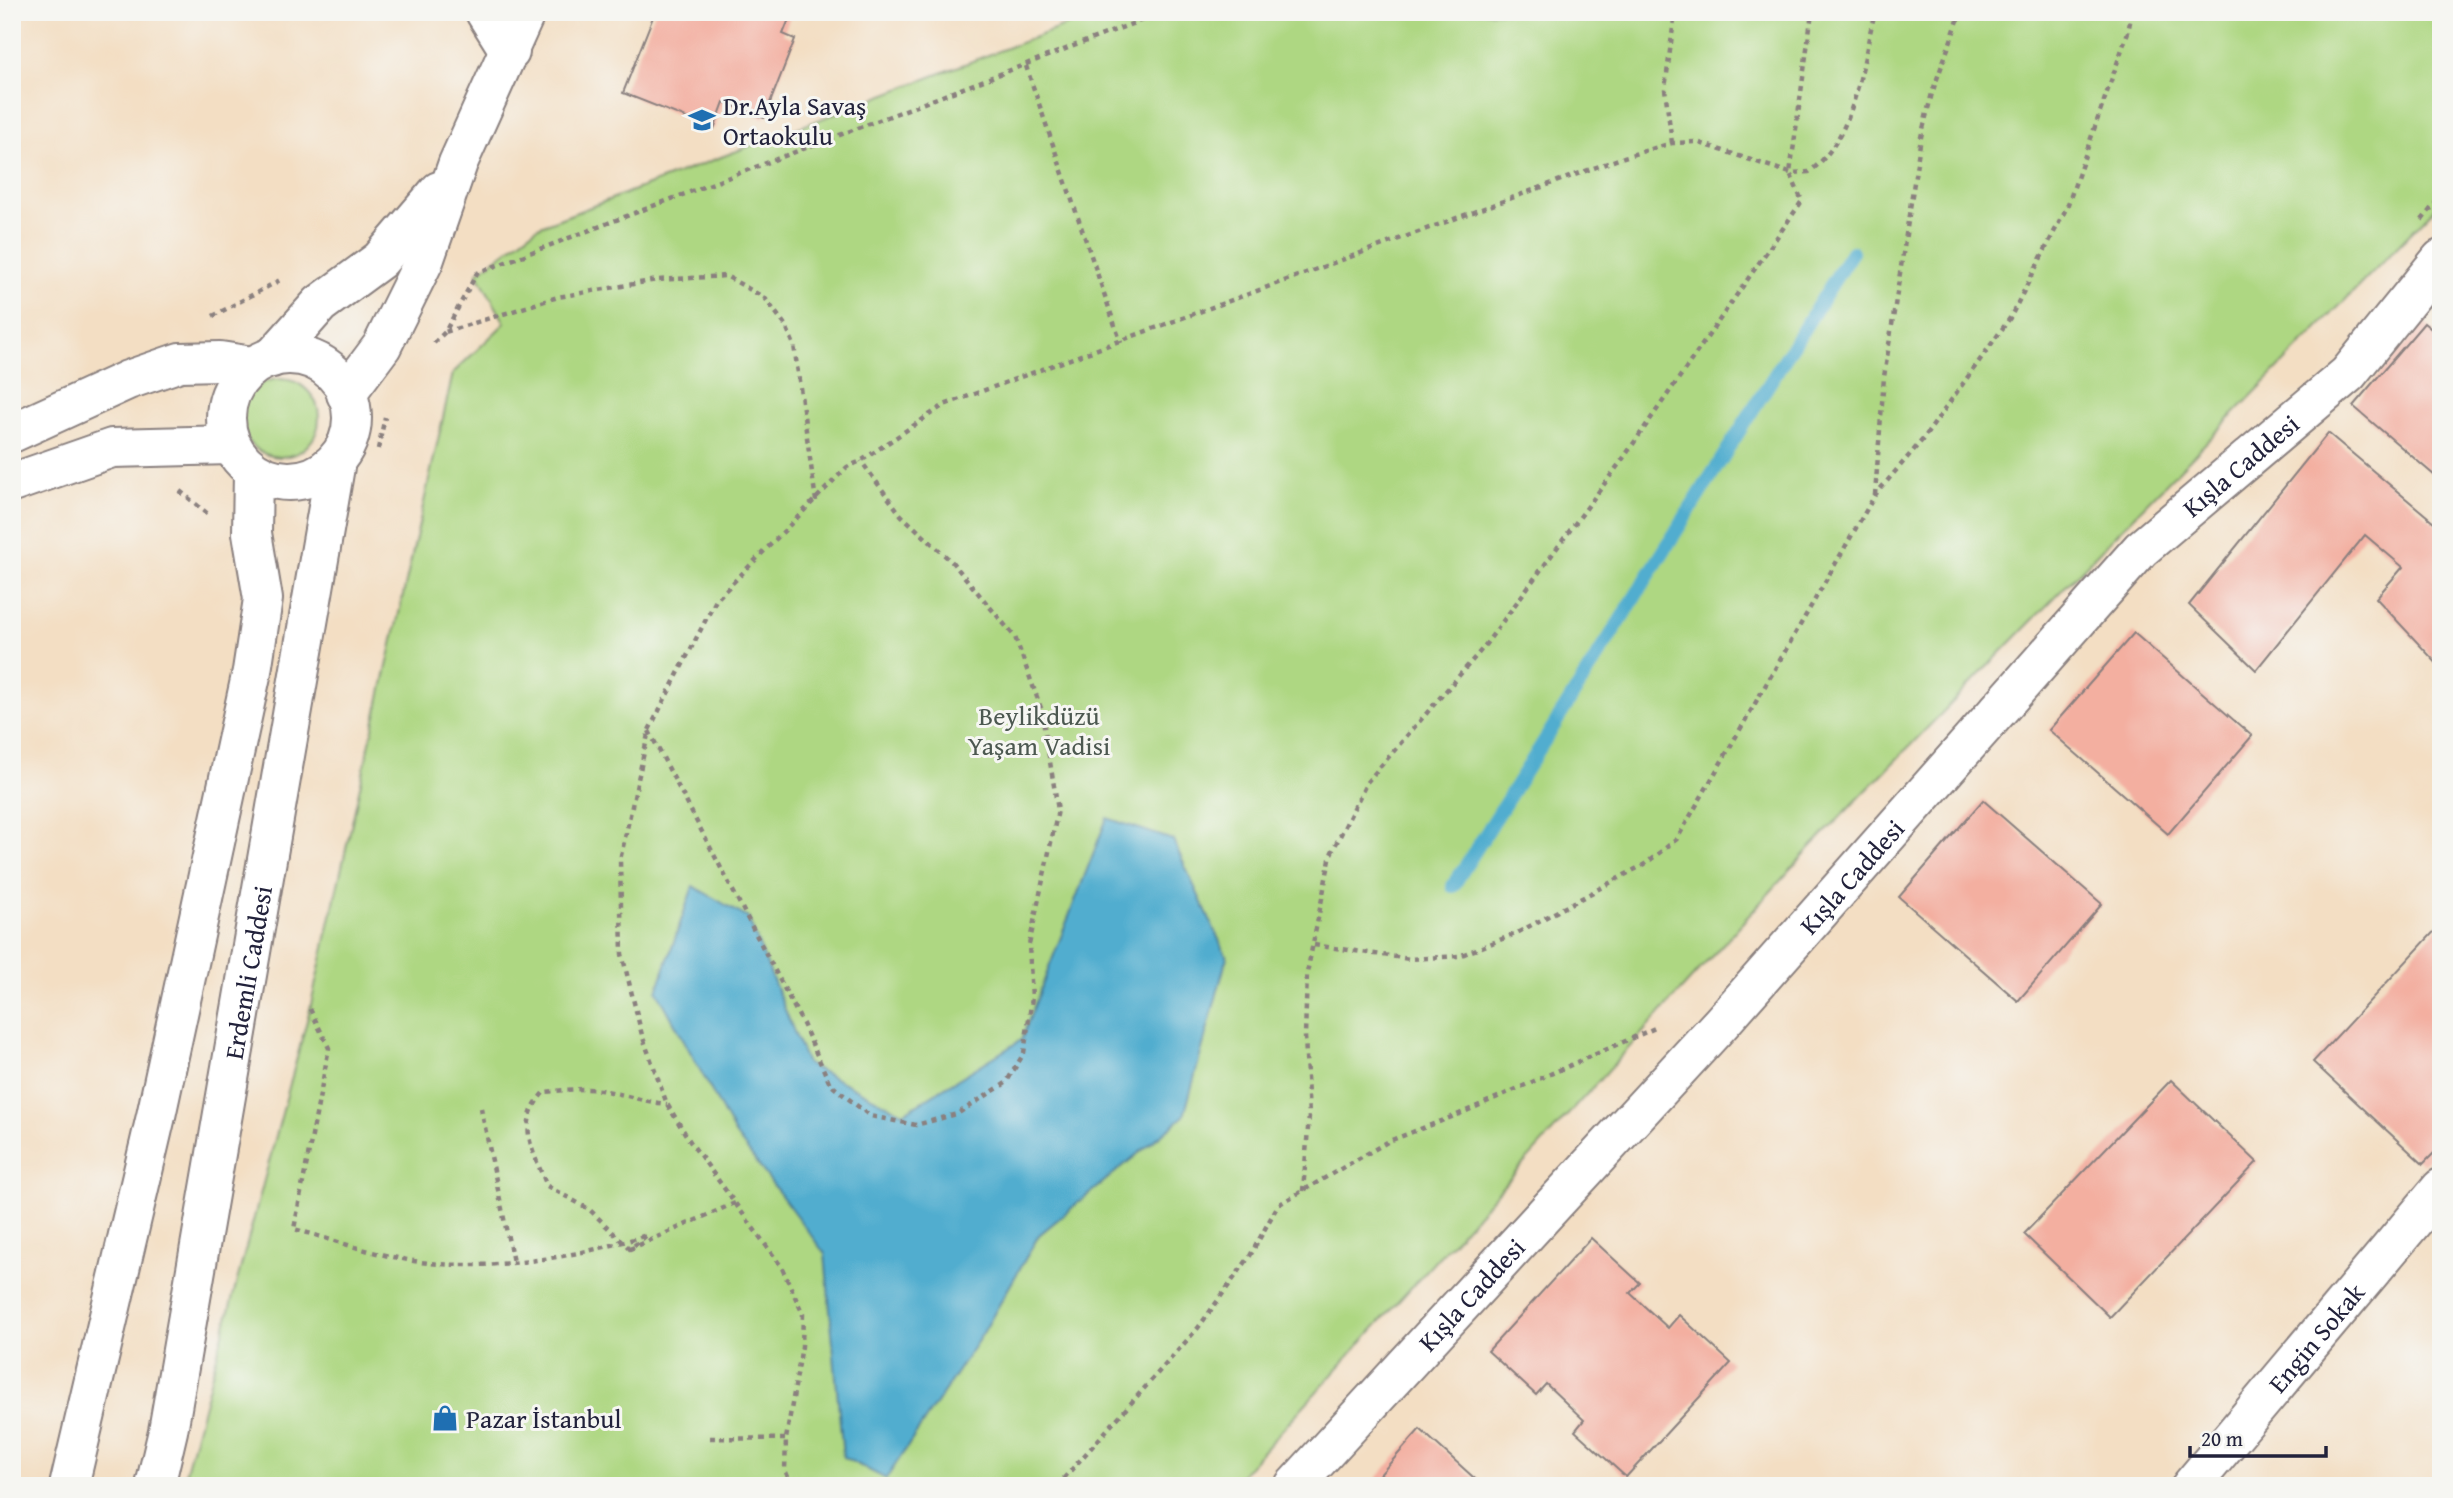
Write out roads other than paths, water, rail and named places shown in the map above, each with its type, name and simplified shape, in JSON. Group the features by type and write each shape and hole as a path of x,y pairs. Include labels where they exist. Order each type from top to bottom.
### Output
{"main road":[{"path":"485,12 510,52"},
{"path":"346,394 382,346 424,261 458,163 526,12"},
{"path":"69,1486 156,1116 252,671 263,599 242,458 226,424 228,402 237,382 262,362 320,304 380,260 426,209 458,163"},
{"name":"Kışla Caddesi","path":"1294,1486 1722,1022 2141,549 2348,374 2435,269"},
{"path":"12,433 128,380 180,362 262,362 293,355 313,359 330,371 344,386 352,424 347,444 336,461 320,474 302,480 281,481 242,458 112,448 12,483"},
{"name":"Erdemli Caddesi","path":"155,1486 173,1404 328,520 336,461"},
{"name":"Engin Sokak","path":"2191,1486 2441,1188"}],"water":[{"path":"1107,818 1173,840 1227,957 1184,1116 1039,1235 983,1333 886,1479 843,1457 825,1254 735,1134 657,991 693,886 748,918 807,1064 903,1113 1021,1040"}],"waterway":[{"path":"1453,886 1852,252"}],"place":[{"name":"Dr.Ayla Savaş Ortaokulu","path":"702,120"},
{"name":"Pazar İstanbul","path":"445,1418"}],"park label":[{"name":"Beylikdüzü Yaşam Vadisi","path":"1039,730"}]}
